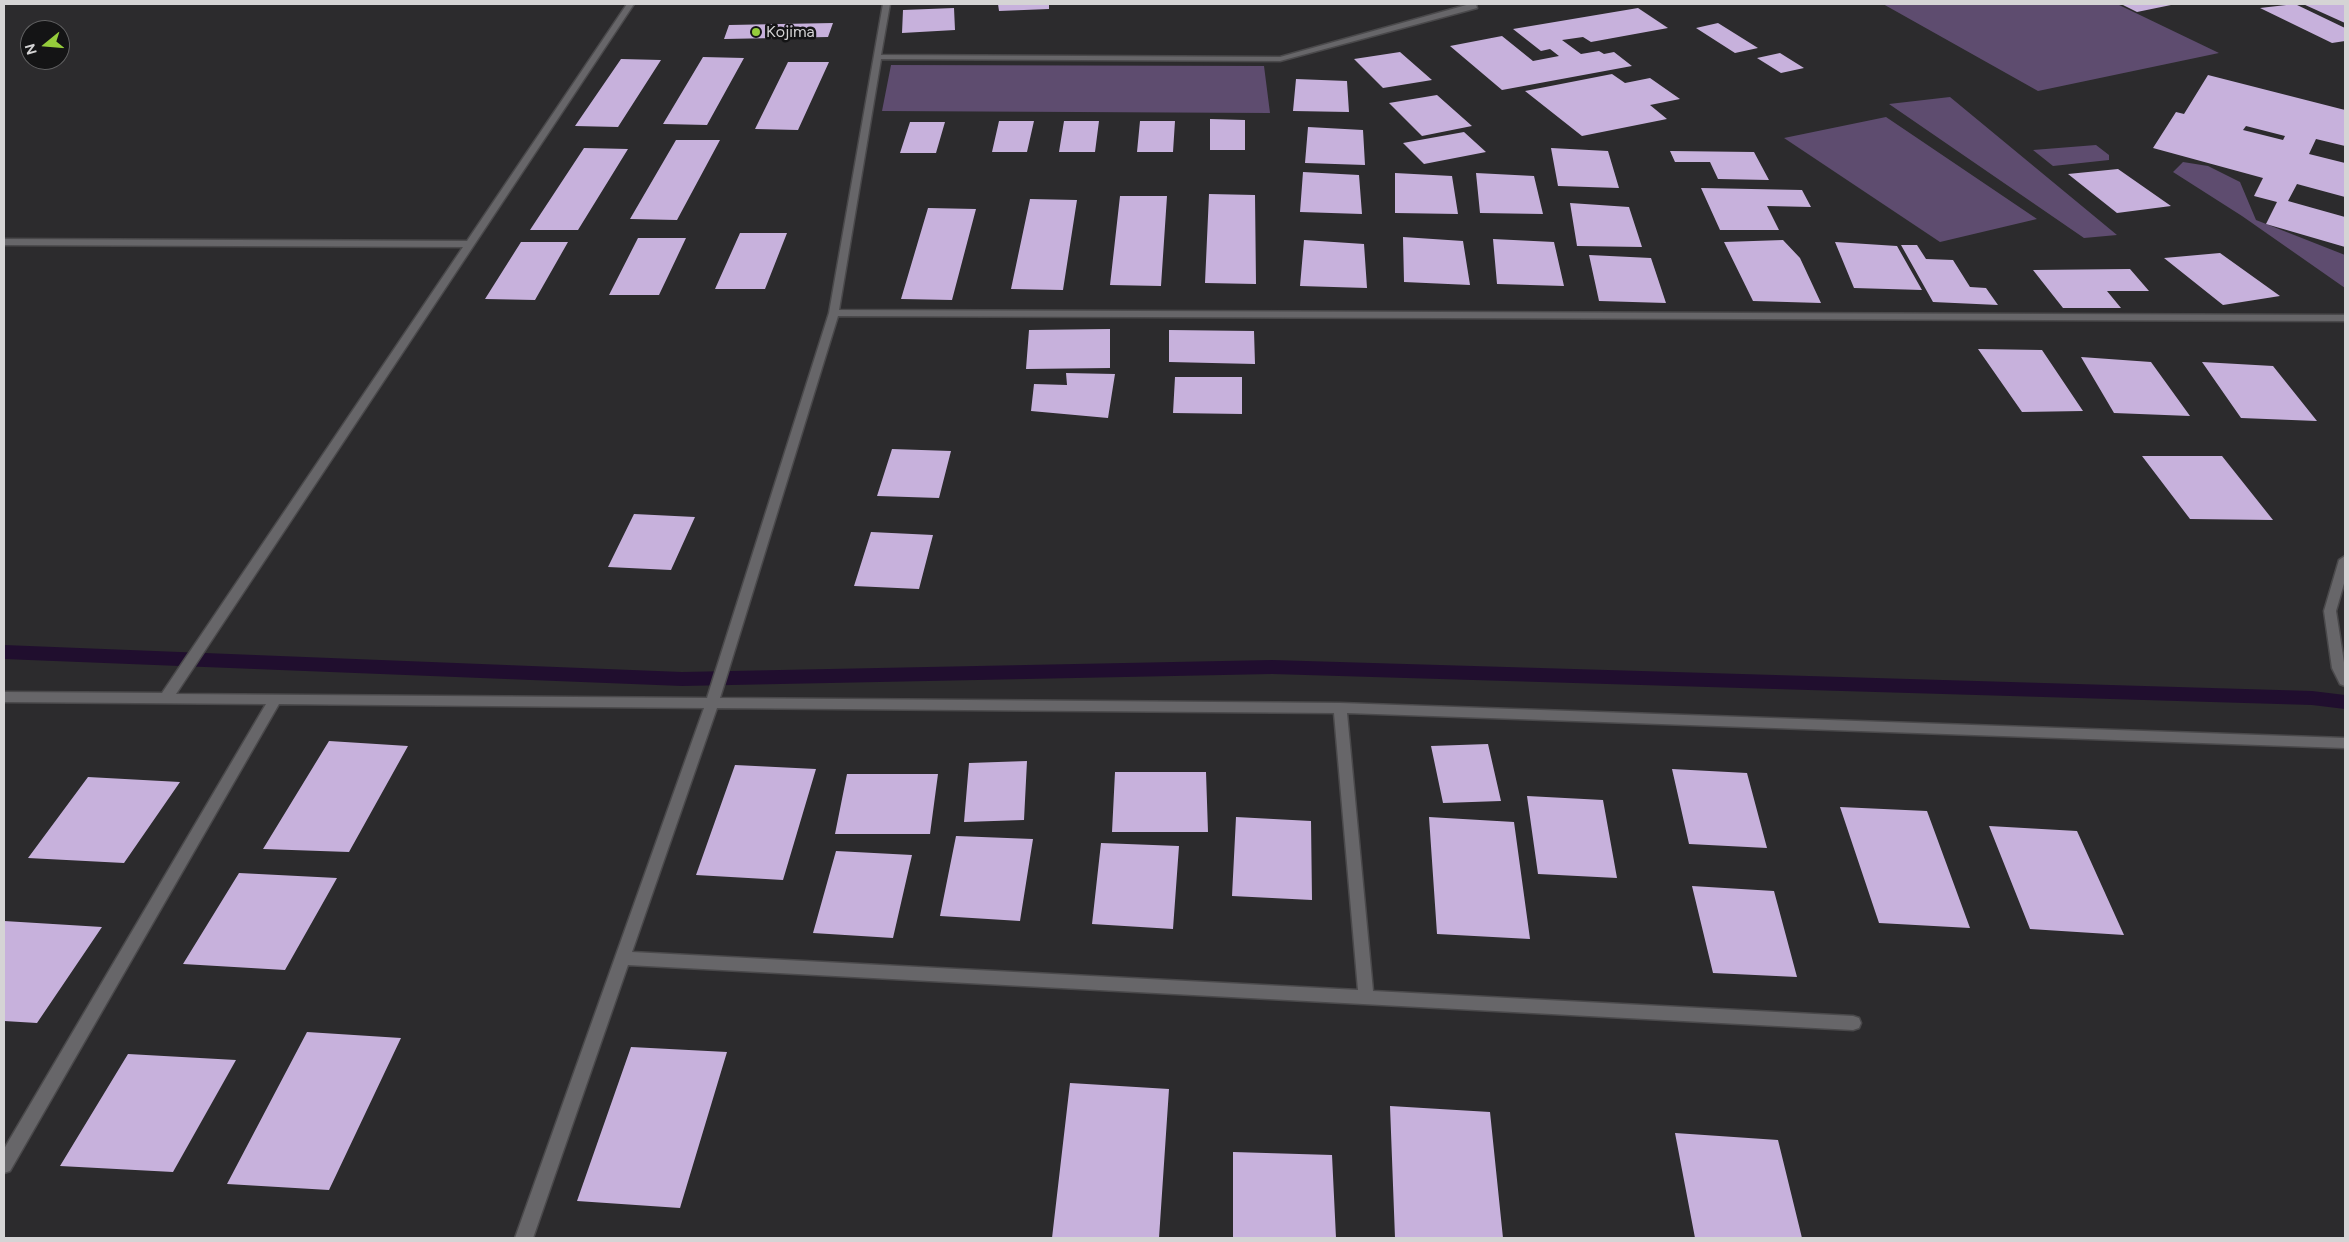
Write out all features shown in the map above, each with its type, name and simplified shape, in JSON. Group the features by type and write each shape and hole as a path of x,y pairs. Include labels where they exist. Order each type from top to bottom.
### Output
{"street":[{"path":"165,699 630,4"},
{"path":"524,1238 712,703 834,313 886,4"},
{"path":"877,57 1280,59 1474,6 1473,4"},
{"path":"4,242 470,244"},
{"path":"834,313 2345,318"},
{"path":"2345,560 2330,611 2338,668 2345,681"},
{"path":"4,698 1340,708 2345,744"},
{"path":"4,1165 275,700"},
{"path":"1340,708 1366,997"},
{"path":"622,958 1852,1023"}],"shaded area":[{"path":"1883,4 2117,4 2219,53 2038,91"},
{"path":"891,65 1264,66 1270,113 882,111"},
{"path":"1950,97 2117,235 2084,238 1889,104"},
{"path":"1886,117 2037,219 1940,242 1784,138"},
{"path":"2096,145 2109,155 2109,160 2053,166 2033,150"},
{"path":"2183,162 2208,166 2240,182 2256,220 2345,255 2345,288 2242,216 2173,172"}],"building":[{"path":"998,4 1049,4 1049,9 999,11"},
{"path":"2121,4 2171,4 2171,5 2137,12"},
{"path":"2295,4 2345,28 2345,41 2332,43 2260,8"},
{"path":"2303,4 2345,4 2345,23"},
{"path":"954,8 955,30 902,33 903,10"},
{"path":"1638,8 1668,28 1591,42 1583,37 1562,40 1581,54 1599,51 1604,54 1614,52 1632,66 1502,90 1450,46 1502,36 1533,61 1559,56 1550,49 1541,51 1513,29"},
{"path":"833,23 828,37 724,39 729,25"},
{"path":"1718,23 1758,48 1735,53 1696,28"},
{"path":"1400,52 1432,80 1383,88 1354,59"},
{"path":"1780,53 1804,68 1781,73 1757,58"},
{"path":"703,57 744,58 707,125 663,124"},
{"path":"621,59 661,60 618,127 575,126"},
{"path":"788,62 829,62 798,130 755,129"},
{"path":"1612,74 1625,83 1650,78 1680,99 1650,105 1667,119 1582,136 1525,91"},
{"path":"2208,75 2345,110 2345,146 2316,139 2309,154 2345,163 2345,197 2297,184 2288,201 2345,217 2345,247 2266,224 2277,202 2254,196 2263,178 2153,148 2176,112 2184,114","holes":["2246,126 2285,136 2283,140 2243,130"]},
{"path":"1296,79 1347,81 1349,112 1293,111"},
{"path":"1437,95 1472,126 1422,136 1389,103"},
{"path":"1210,119 1245,120 1245,150 1210,150"},
{"path":"999,121 1034,121 1027,152 992,152"},
{"path":"1064,121 1099,121 1095,152 1059,152"},
{"path":"1140,121 1175,121 1173,152 1137,152"},
{"path":"910,122 945,122 936,153 900,153"},
{"path":"1308,127 1363,130 1365,165 1305,163"},
{"path":"1464,132 1486,152 1424,164 1403,143"},
{"path":"676,140 720,140 677,220 630,219"},
{"path":"584,148 628,149 578,230 530,230"},
{"path":"1551,148 1608,151 1619,188 1558,186"},
{"path":"1670,151 1754,152 1769,180 1718,179 1710,162 1675,162"},
{"path":"2118,169 2171,206 2117,213 2068,174"},
{"path":"1303,172 1359,175 1362,214 1300,212"},
{"path":"1395,173 1452,176 1458,214 1395,213"},
{"path":"1476,173 1534,176 1543,214 1480,213"},
{"path":"1701,188 1802,190 1811,207 1767,206 1779,230 1720,230"},
{"path":"1209,194 1255,195 1256,284 1205,283"},
{"path":"1120,196 1167,196 1161,286 1110,285"},
{"path":"1030,199 1077,200 1063,290 1011,289"},
{"path":"1570,203 1629,207 1642,247 1577,246"},
{"path":"928,208 976,209 952,300 901,299"},
{"path":"740,233 787,233 765,289 715,289"},
{"path":"1403,237 1463,241 1470,285 1404,282"},
{"path":"638,238 686,238 659,295 609,295"},
{"path":"1493,239 1554,242 1564,286 1497,284"},
{"path":"1304,240 1364,244 1367,288 1300,286"},
{"path":"1783,240 1800,258 1821,303 1753,301 1724,242"},
{"path":"521,242 568,242 535,300 485,299"},
{"path":"1835,242 1897,246 1922,290 1854,288"},
{"path":"1901,245 1917,245 1926,259 1953,260 1970,287 1986,288 1998,305 1933,302"},
{"path":"2220,253 2280,296 2223,305 2164,258"},
{"path":"1589,255 1651,258 1666,303 1599,301"},
{"path":"2130,269 2149,291 2107,291 2121,308 2063,308 2033,270"},
{"path":"1110,329 1110,368 1026,369 1029,330"},
{"path":"1169,330 1254,331 1255,364 1169,362"},
{"path":"1978,349 2042,350 2083,411 2022,412"},
{"path":"2081,357 2151,362 2190,416 2114,413"},
{"path":"2202,362 2273,366 2317,421 2241,418"},
{"path":"1066,373 1115,374 1108,418 1031,411 1034,384 1067,385"},
{"path":"1175,377 1242,377 1242,414 1173,413"},
{"path":"892,449 951,451 939,498 877,496"},
{"path":"2142,456 2222,456 2273,520 2190,519"},
{"path":"634,514 695,517 671,570 608,567"},
{"path":"871,532 933,535 919,589 854,586"},
{"path":"329,741 408,746 349,852 263,849"},
{"path":"1488,744 1501,801 1443,803 1431,746"},
{"path":"1027,761 1024,820 964,822 969,763"},
{"path":"735,765 816,769 783,880 696,875"},
{"path":"1672,769 1747,773 1767,848 1689,844"},
{"path":"1115,772 1206,772 1208,832 1112,832"},
{"path":"847,774 938,774 930,834 835,834"},
{"path":"88,777 180,782 124,863 28,858"},
{"path":"1527,796 1603,800 1617,878 1538,874"},
{"path":"1840,807 1927,811 1970,928 1879,923"},
{"path":"1236,817 1311,821 1312,900 1232,896"},
{"path":"1429,817 1514,822 1530,939 1437,934"},
{"path":"1989,826 2077,831 2124,935 2030,929"},
{"path":"956,836 1033,839 1020,921 940,916"},
{"path":"1101,843 1179,846 1173,929 1092,924"},
{"path":"836,851 912,855 893,938 813,933"},
{"path":"239,873 337,878 285,970 183,964"},
{"path":"1692,886 1774,891 1797,977 1713,973"},
{"path":"4,921 102,927 37,1023 4,1021"},
{"path":"307,1032 401,1038 329,1190 227,1184"},
{"path":"631,1047 727,1052 680,1208 577,1201"},
{"path":"128,1054 236,1060 173,1172 60,1166"},
{"path":"1070,1083 1169,1089 1159,1238 1052,1238"},
{"path":"1390,1106 1490,1112 1503,1238 1395,1238"},
{"path":"1675,1133 1778,1140 1802,1238 1695,1238"},
{"path":"1233,1152 1332,1155 1336,1238 1233,1238"}],"waterway":[{"path":"4,652 682,679 1272,667 2312,698 2345,702"}],"place":[{"name":"Kojima","path":"756,32"}]}
